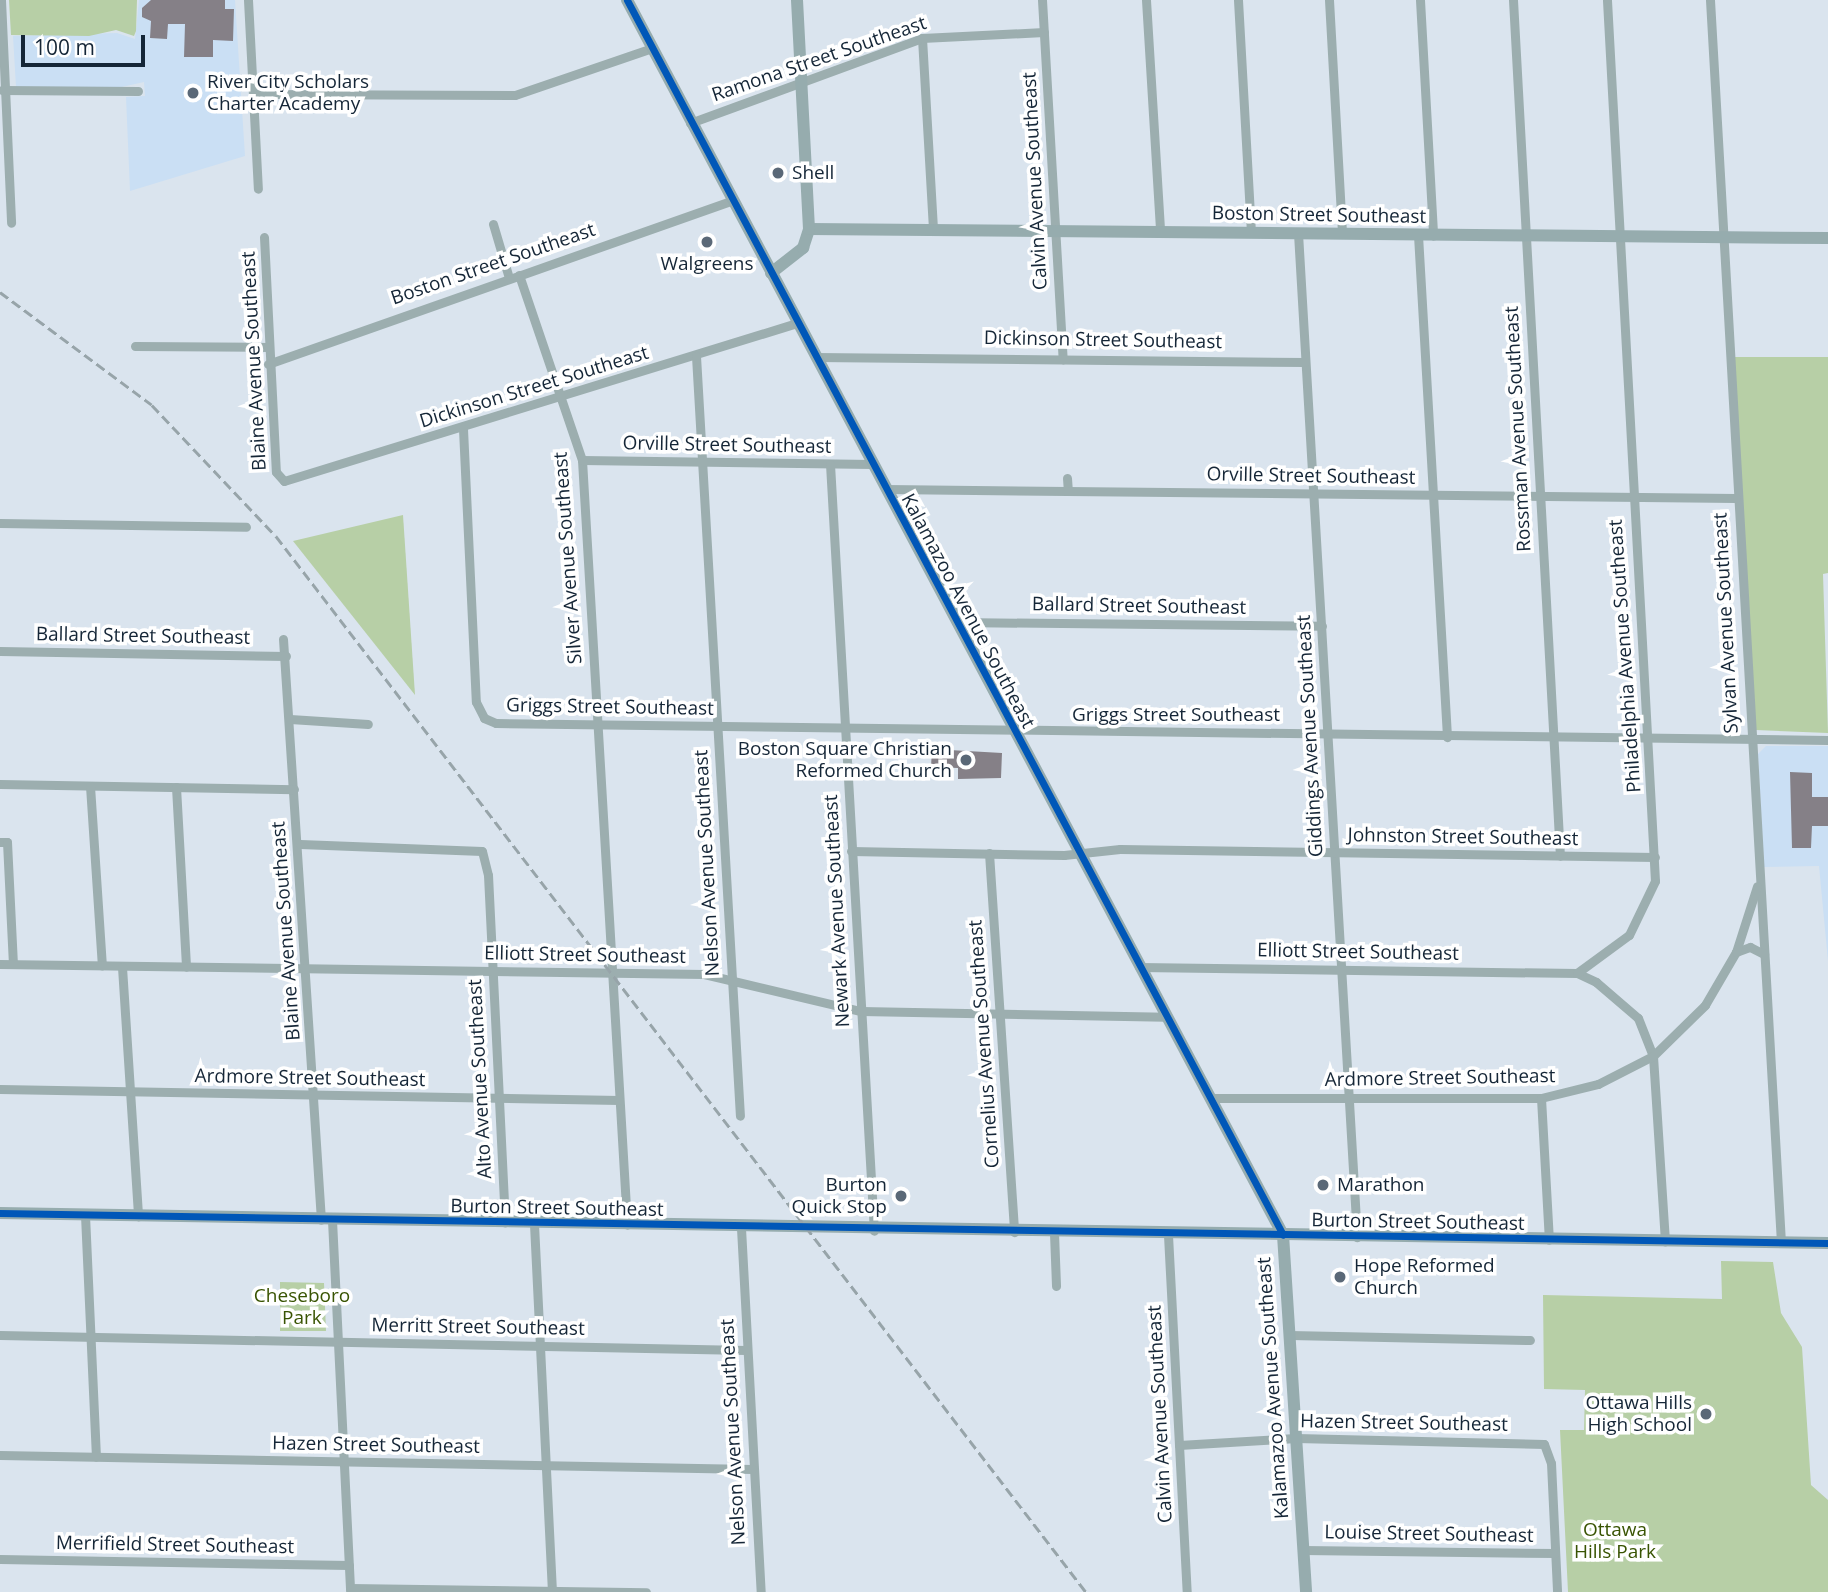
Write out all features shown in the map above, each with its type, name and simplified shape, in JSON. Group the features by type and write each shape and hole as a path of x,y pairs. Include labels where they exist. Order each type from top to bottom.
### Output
{"main road":[{"name":"Kalamazoo Avenue Southeast","path":"627,0 1283,1235 1306,1592"},
{"path":"771,273 803,248 809,229 797,0"},
{"name":"Boston Street Southeast","path":"809,229 1056,229 1433,236 1828,238"},
{"name":"Burton Street Southeast","path":"0,1213 874,1231 1828,1243"}],"street":[{"path":"1,0 11,223"},
{"path":"247,0 258,189"},
{"name":"Calvin Avenue Southeast","path":"1042,0 1063,359"},
{"path":"1146,0 1160,231"},
{"path":"1238,0 1251,233"},
{"path":"1328,0 1342,234"},
{"path":"1420,0 1433,236"},
{"name":"Rossman Avenue Southeast","path":"1513,0 1560,856"},
{"name":"Philadelphia Avenue Southeast","path":"1577,973 1639,922 1655,881 1607,0"},
{"name":"Sylvan Avenue Southeast","path":"1710,0 1720,238 1781,1243"},
{"name":"Ramona Street Southeast","path":"690,123 922,38 1044,32"},
{"path":"922,38 933,228"},
{"path":"253,94 515,95 652,48"},
{"path":"3,90 138,91"},
{"name":"Boston Street Southeast","path":"268,364 732,201"},
{"path":"493,224 509,278"},
{"name":"Giddings Avenue Southeast","path":"1298,233 1357,1237"},
{"path":"1418,235 1447,737"},
{"name":"Blaine Avenue Southeast","path":"264,237 268,364 276,472 281,480"},
{"name":"Silver Avenue Southeast","path":"519,275 565,397 582,460 627,1225"},
{"name":"Dickinson Street Southeast","path":"281,480 463,429 797,323"},
{"path":"135,346 267,347"},
{"name":"Nelson Avenue Southeast","path":"696,356 740,1116"},
{"name":"Dickinson Street Southeast","path":"816,357 1305,362"},
{"name":"Griggs Street Southeast","path":"463,429 476,702 484,718 528,725 597,723 1015,732 1828,740"},
{"name":"Orville Street Southeast","path":"582,460 872,464"},
{"name":"Newark Avenue Southeast","path":"830,464 874,1231"},
{"path":"1067,478 1068,491"},
{"name":"Orville Street Southeast","path":"886,489 1737,498"},
{"path":"0,523 246,527"},
{"name":"Ballard Street Southeast","path":"956,622 1322,626"},
{"name":"Blaine Avenue Southeast","path":"283,639 314,1096 337,1342 350,1590"},
{"name":"Ballard Street Southeast","path":"0,651 286,656"},
{"path":"290,719 368,724"},
{"path":"0,784 294,789"},
{"path":"90,786 102,966"},
{"path":"176,787 186,967"},
{"path":"0,842 7,842 13,964"},
{"name":"Alto Avenue Southeast","path":"299,844 482,850 488,875 505,1223"},
{"name":"Johnston Street Southeast","path":"851,851 1333,852 1655,858"},
{"name":"Cornelius Avenue Southeast","path":"989,853 1014,1232"},
{"name":"Ardmore Street Southeast","path":"1210,1098 1541,1098 1598,1084 1653,1056 1705,1005 1736,952 1760,871"},
{"path":"1736,952 1749,947 1764,954"},
{"name":"Elliott Street Southeast","path":"0,964 704,974 732,983 861,1011 1166,1017"},
{"path":"122,967 138,1216"},
{"name":"Elliott Street Southeast","path":"1139,967 1577,973"},
{"path":"1577,973 1625,1002 1653,1056 1665,1242"},
{"name":"Ardmore Street Southeast","path":"0,1089 620,1100"},
{"path":"1541,1098 1549,1240"},
{"path":"85,1215 96,1457"},
{"path":"534,1224 552,1591"},
{"name":"Nelson Avenue Southeast","path":"741,1228 752,1469 761,1592"},
{"path":"1054,1233 1056,1286"},
{"name":"Calvin Avenue Southeast","path":"1168,1234 1187,1592"},
{"name":"Merritt Street Southeast","path":"0,1335 746,1350"},
{"path":"1290,1335 1530,1340"},
{"name":"Hazen Street Southeast","path":"1179,1445 1296,1438 1545,1444 1551,1463 1555,1553"},
{"name":"Hazen Street Southeast","path":"0,1455 752,1469"},
{"name":"Louise Street Southeast","path":"1303,1550 1555,1553"},
{"path":"1555,1553 1558,1592"},
{"name":"Merrifield Street Southeast","path":"0,1559 349,1565"},
{"path":"350,1590 646,1592"}],"shaded area":[{"name":"River City Scholars Charter Academy","path":"139,0 235,0 245,156 130,191 126,97 145,96 144,82 117,88 16,87 13,36 117,33 135,39"},
{"path":"1766,746 1828,746 1828,961 1819,866 1764,867 1758,754"}],"green space":[{"path":"9,0 137,0 136,31 134,36 116,30 89,36 11,35"},
{"path":"1733,357 1828,357 1828,573 1823,574 1828,733 1756,730 1737,510"},
{"path":"403,515 415,695 293,541"},
{"name":"Ottawa Hills High School","path":"1721,1261 1773,1262 1781,1313 1802,1347 1811,1485 1828,1500 1828,1592 1568,1592 1560,1430 1584,1430 1585,1390 1544,1389 1543,1295 1722,1299"},
{"name":"Cheseboro Park","path":"280,1282 324,1283 326,1331 280,1331"}],"building":[{"name":"River City Scholars Charter Academy","path":"151,0 225,0 225,9 234,9 233,41 213,40 213,57 184,57 185,24 168,24 167,39 150,38 151,21 142,17 142,8"},
{"name":"Boston Square Christian Reformed Church","path":"932,749 1002,753 1001,778 958,779 958,768 931,767"},
{"path":"1790,772 1812,773 1812,797 1828,797 1828,826 1812,826 1811,848 1792,848"}],"railway":[{"path":"0,292 152,405 276,536 1086,1592"}],"cycle path":[{"path":"627,0 1283,1235"},
{"path":"0,1213 1828,1243"}],"place":[{"name":"River City Scholars Charter Academy","path":"193,93"},
{"name":"Shell","path":"778,173"},
{"name":"Walgreens","path":"707,242"},
{"name":"Boston Square Christian Reformed Church","path":"966,760"},
{"name":"Marathon","path":"1323,1185"},
{"name":"Burton Quick Stop","path":"901,1196"},
{"name":"Hope Reformed Church","path":"1340,1277"},
{"name":"Ottawa Hills High School","path":"1706,1414"}],"park label":[{"name":"Ottawa Hills Park","path":"1615,1541"}]}
